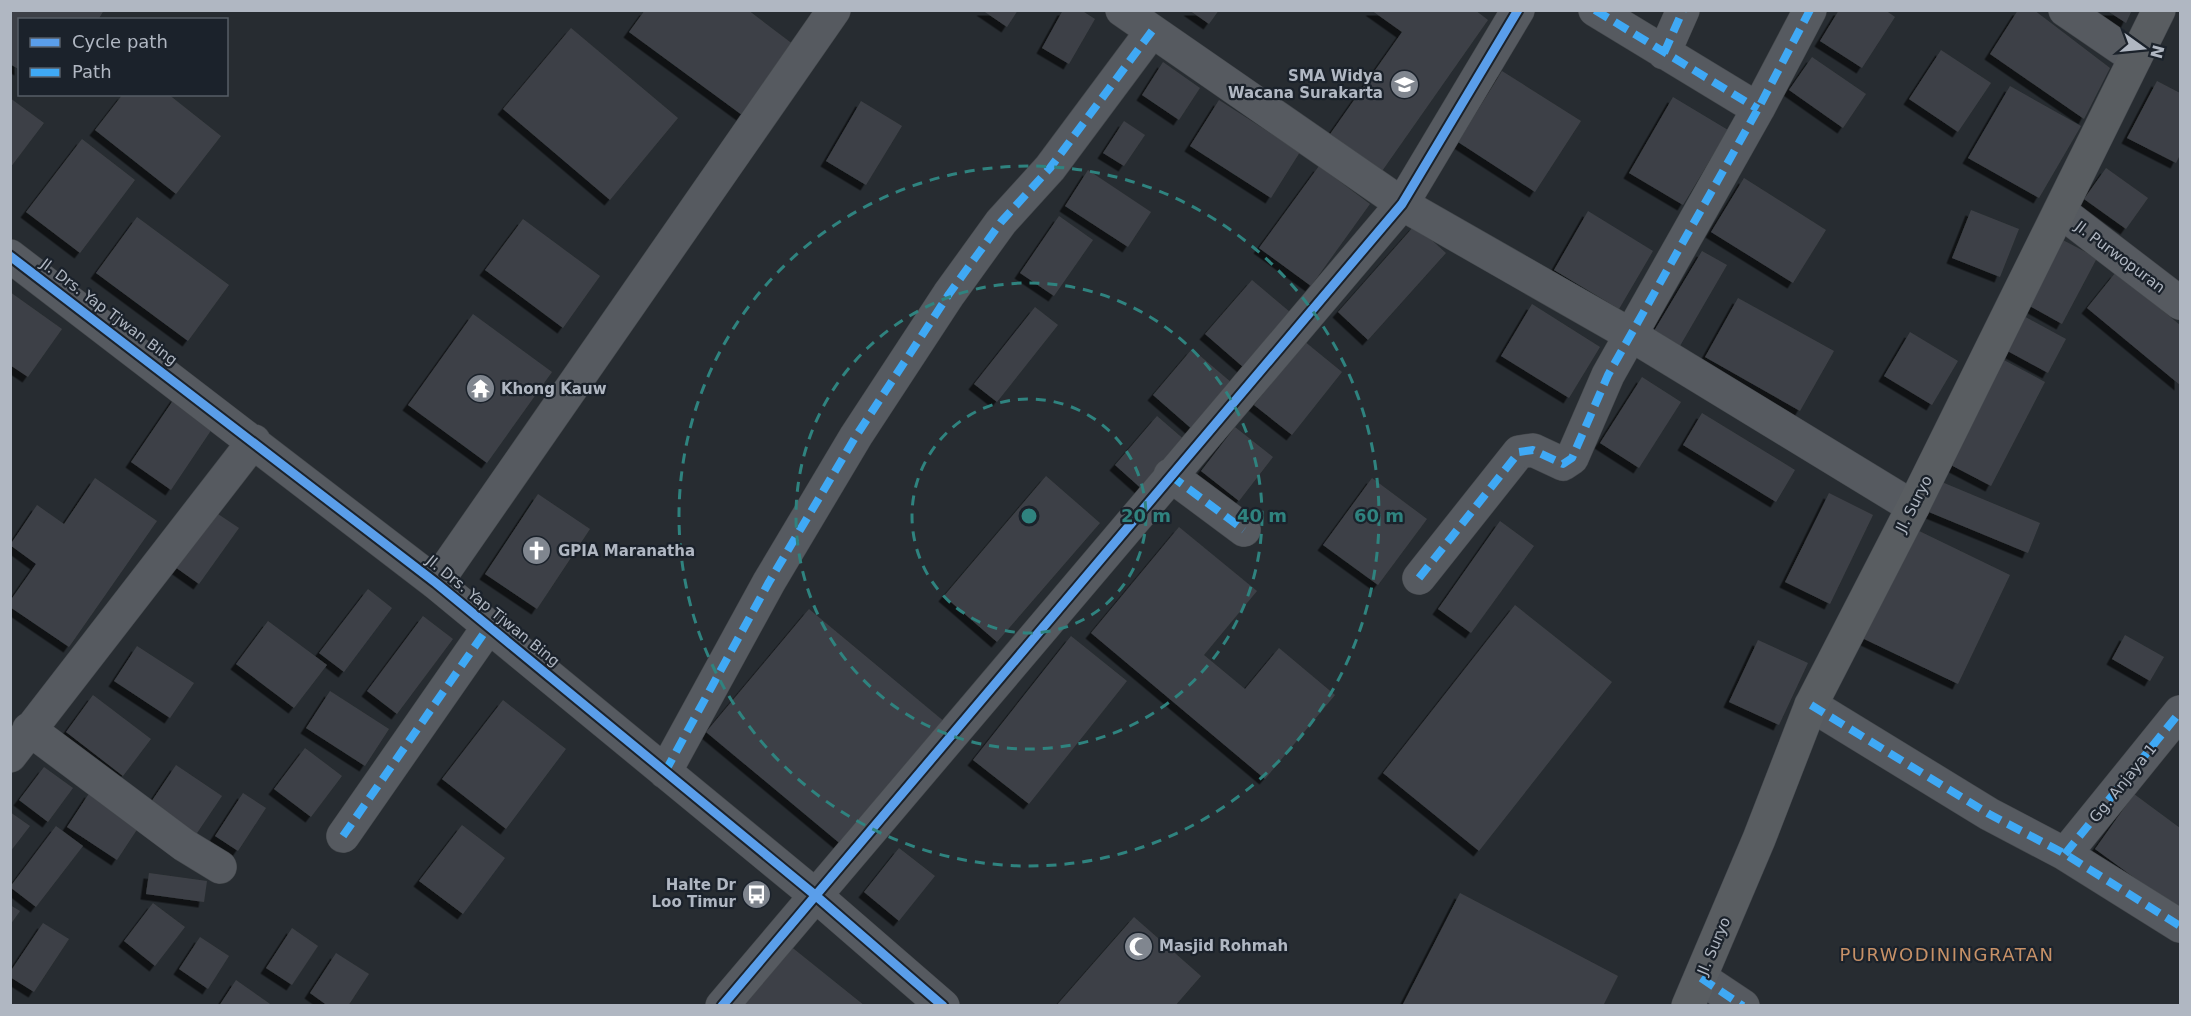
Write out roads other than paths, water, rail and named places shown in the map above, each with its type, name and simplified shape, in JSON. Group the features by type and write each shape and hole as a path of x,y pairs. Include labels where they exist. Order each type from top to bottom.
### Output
{"main road":[{"name":"Jl. Suryo","path":"1695,992 1759,839 1811,705 1913,507 2159,10"}],"street":[{"path":"436,583 834,10"},
{"path":"1122,10 1402,204 1631,335 1913,507"},
{"path":"722,1005 1402,204 1518,10"},
{"path":"1595,10 1758,109"},
{"path":"1664,53 1683,10"},
{"path":"1419,578 1519,452 1533,450 1563,464 1572,458 1597,398 1758,109 1810,10"},
{"path":"2065,10 2135,58"},
{"path":"665,772 769,582 850,446 949,294 1002,222 1050,168 1152,31"},
{"name":"Jl. Purwopuran","path":"2060,211 2181,303"},
{"name":"Jl. Drs. Yap Tjwan Bing","path":"10,256 255,441 436,583 815,895 943,1005"},
{"path":"10,756 255,441"},
{"path":"1170,475 1244,530"},
{"path":"343,836 489,626"},
{"path":"1811,705 1989,814 2065,854 2181,926"},
{"name":"Gg. Anjaya 1","path":"2065,854 2181,712"},
{"path":"29,729 184,845 220,867"},
{"path":"1695,992 1743,1005"}],"place":[{"name":"SMA Widya Wacana Surakarta","path":"1404,85"},
{"name":"Khong Kauw","path":"480,389"},
{"name":"GPIA Maranatha","path":"537,551"},
{"name":"Halte Dr Loo Timur","path":"757,894"},
{"name":"Masjid Rohmah","path":"1138,946"}],"district":[{"name":"PURWODININGRATAN","path":"1947,955"}]}
